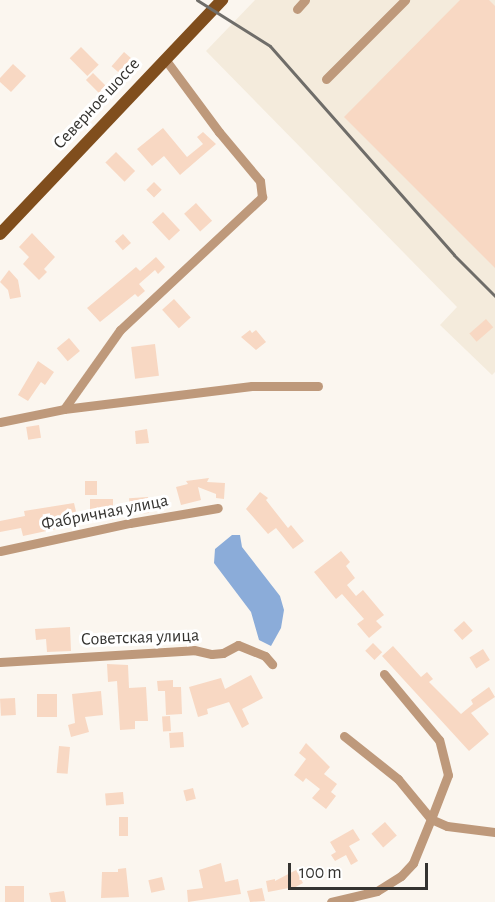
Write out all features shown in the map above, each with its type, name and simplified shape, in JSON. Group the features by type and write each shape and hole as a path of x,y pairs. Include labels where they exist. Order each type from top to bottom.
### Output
{"main road":[{"name":"Северное шоссе","path":"0,234 222,0"}],"street":[{"path":"297,9 305,0"},
{"path":"326,79 405,0"},
{"path":"64,409 120,330 262,197 260,181 219,132 165,59"},
{"path":"0,423 64,409 252,386 318,386"},
{"name":"Фабричная улица","path":"0,551 130,523 218,508"},
{"name":"Советская улица","path":"0,662 194,650 212,654 223,653 238,645 265,656 272,664"},
{"path":"331,902 377,891 401,876 413,863 448,775 440,740 384,674"},
{"path":"344,736 398,779 431,819 447,826 495,832"}],"shaded area":[{"path":"255,0 495,0 495,372 492,375 440,325 457,307 206,51"}],"water":[{"path":"232,535 240,535 242,547 280,596 284,610 281,628 271,646 259,640 251,612 214,563 215,549"}],"building":[{"path":"460,0 489,0 495,6 495,268 344,117"},
{"path":"81,47 99,65 87,76 70,58"},
{"path":"124,52 132,59 120,74 112,66"},
{"path":"13,64 26,76 11,92 0,82 0,78"},
{"path":"93,73 106,86 99,93 86,80"},
{"path":"163,128 187,157 203,144 197,137 203,132 216,144 180,175 164,156 152,166 137,149"},
{"path":"116,152 135,171 124,182 105,163"},
{"path":"154,182 162,190 154,198 146,190"},
{"path":"196,203 212,221 200,232 184,214"},
{"path":"163,212 180,230 169,241 152,222"},
{"path":"32,233 55,257 44,269 47,272 39,280 23,264 29,257 19,247"},
{"path":"123,234 131,243 123,250 115,241"},
{"path":"156,257 165,267 158,274 155,270 139,284 145,291 138,297 135,294 100,322 87,308 136,267 140,271"},
{"path":"9,270 18,280 21,297 10,299 8,290 0,282"},
{"path":"174,299 191,318 179,328 162,310"},
{"path":"486,319 493,327 477,342 469,333"},
{"path":"250,330 252,333 256,330 266,342 256,350 241,337"},
{"path":"69,338 80,351 68,361 57,348"},
{"path":"155,344 159,376 135,379 131,347"},
{"path":"38,361 54,372 45,385 41,382 28,401 18,395"},
{"path":"39,425 41,438 28,440 26,427"},
{"path":"147,429 149,443 136,444 135,431"},
{"path":"209,478 207,482 225,483 224,499 216,498 216,494 198,487 201,500 181,505 176,487 188,484 186,481"},
{"path":"85,481 97,481 97,495 85,495"},
{"path":"260,492 268,498 266,500 288,528 291,525 304,541 293,549 276,528 268,534 246,509"},
{"path":"148,497 149,513 130,514 129,498"},
{"path":"90,499 113,499 113,520 90,520"},
{"path":"74,503 79,524 23,536 21,528 0,532 0,521 25,516 24,511"},
{"path":"341,551 350,562 346,566 355,578 347,585 356,596 363,590 384,615 376,621 382,627 369,638 357,624 364,619 342,594 336,599 314,572"},
{"path":"464,621 473,631 462,640 454,630"},
{"path":"70,627 71,651 47,652 46,639 36,640 35,629"},
{"path":"373,643 382,652 374,660 365,651"},
{"path":"393,646 421,677 427,672 433,679 429,682 461,714 473,704 471,700 489,687 495,697 471,713 489,734 469,751 382,656"},
{"path":"483,649 490,660 476,669 469,657"},
{"path":"107,664 128,665 129,688 146,687 148,721 135,721 135,729 120,730 117,681 108,682"},
{"path":"251,675 263,698 242,709 249,724 242,728 229,702 207,709 208,714 198,717 189,687 221,678 225,689"},
{"path":"173,680 173,687 181,687 182,714 166,715 165,691 158,691 157,681"},
{"path":"101,691 103,715 85,717 89,732 71,737 68,725 75,723 72,694"},
{"path":"37,694 57,694 57,717 37,717"},
{"path":"15,698 16,715 1,716 0,699"},
{"path":"170,716 171,731 163,732 162,717"},
{"path":"183,732 184,747 170,748 169,733"},
{"path":"306,743 330,767 324,774 337,784 331,792 336,796 326,809 312,798 320,789 306,778 303,782 294,775 306,759 299,753"},
{"path":"59,746 70,747 68,774 57,773"},
{"path":"193,788 196,799 186,801 183,791"},
{"path":"123,792 124,804 106,806 105,794"},
{"path":"119,817 128,817 128,836 119,836"},
{"path":"385,822 397,836 383,847 371,834"},
{"path":"353,829 360,840 349,846 358,861 351,865 346,855 335,861 331,855 336,852 330,842"},
{"path":"221,863 225,882 238,879 241,894 188,902 187,890 203,888 199,870"},
{"path":"126,868 129,897 101,898 102,872 118,872 118,869"},
{"path":"296,870 303,883 290,890 289,888 268,892 266,881 275,879 275,881"},
{"path":"162,877 165,890 151,893 148,880"},
{"path":"5,886 24,886 24,902 5,902"},
{"path":"262,888 265,901 250,902 247,891"},
{"path":"64,891 66,902 51,902 49,893"}],"railway":[{"path":"197,0 270,46 454,255 495,296"}]}
